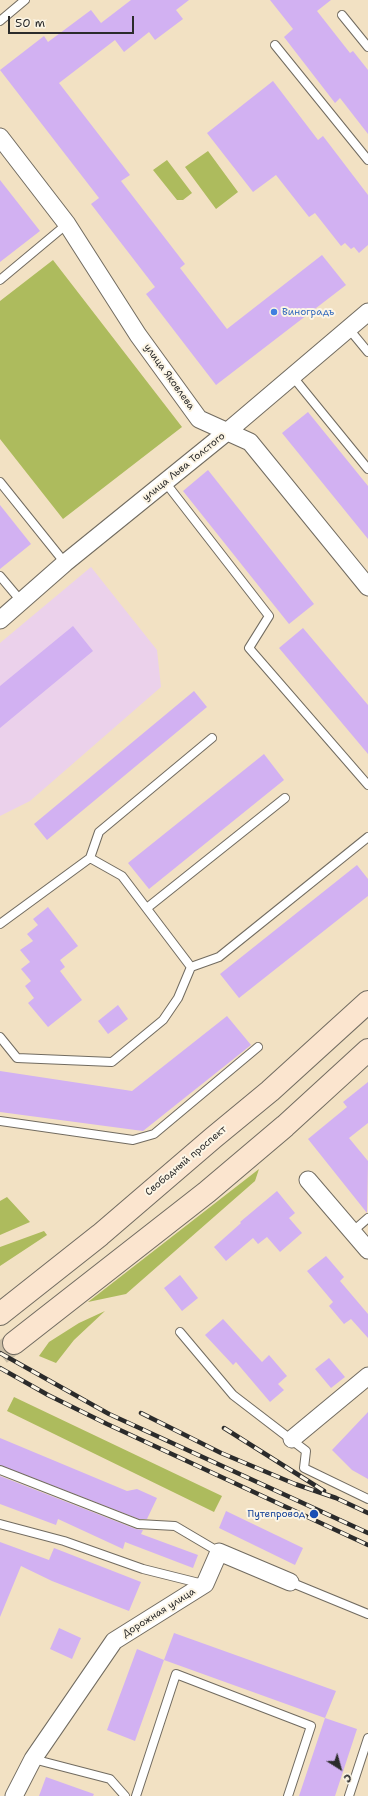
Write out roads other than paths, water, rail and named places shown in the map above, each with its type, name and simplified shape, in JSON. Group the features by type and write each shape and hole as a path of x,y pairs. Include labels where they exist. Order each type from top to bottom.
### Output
{"main road":[{"name":"Свободный проспект","path":"0,1314 100,1235 270,1091 368,1002"},
{"path":"14,1343 207,1192 285,1126 368,1050"}],"street":[{"name":"улица Яковлева","path":"0,137 68,224 138,335 199,419 250,442 368,587"},
{"name":"улица Льва Толстого","path":"0,620 65,563 228,432 368,312"},
{"path":"308,1180 368,1250"},
{"path":"292,1439 368,1376"},
{"path":"219,1552 290,1582"},
{"name":"Дорожная улица","path":"14,1796 33,1759 114,1641 205,1584 219,1552"}],"lane":[{"path":"0,21 25,0"},
{"path":"342,15 368,47"},
{"path":"275,45 368,160"},
{"path":"0,280 68,224"},
{"path":"349,329 368,352"},
{"path":"292,377 368,469"},
{"path":"0,482 65,563"},
{"path":"165,482 269,616 249,648 368,785"},
{"path":"0,576 21,601"},
{"path":"1,921 90,858 99,832 212,738"},
{"path":"147,908 285,798"},
{"path":"0,1037 17,1058 112,1062 163,1020 178,998 191,967 219,957 368,837"},
{"path":"90,858 122,876 191,967"},
{"path":"0,1121 133,1140 154,1134 258,1047"},
{"path":"352,1232 368,1218"},
{"path":"180,1332 233,1395 306,1451 304,1468 368,1499"},
{"path":"0,1470 138,1524 175,1526 219,1552"},
{"path":"0,1524 64,1540 143,1569 205,1584"},
{"path":"290,1582 368,1614"},
{"path":"136,1796 176,1674 311,1726 288,1796"},
{"path":"349,1796 368,1738"},
{"path":"33,1759 110,1779 125,1796"}],"tunnel":[{"path":"0,1354 14,1343"}],"railway":[{"path":"0,1353 109,1414 368,1533"},
{"path":"0,1368 48,1395 107,1424 368,1545"},
{"path":"141,1413 221,1453 295,1484 336,1498 368,1513"},
{"path":"224,1428 324,1491"}],"place":[{"name":"Виноградъ","path":"274,312"},
{"name":"Путепровод","path":"314,1514"}]}
